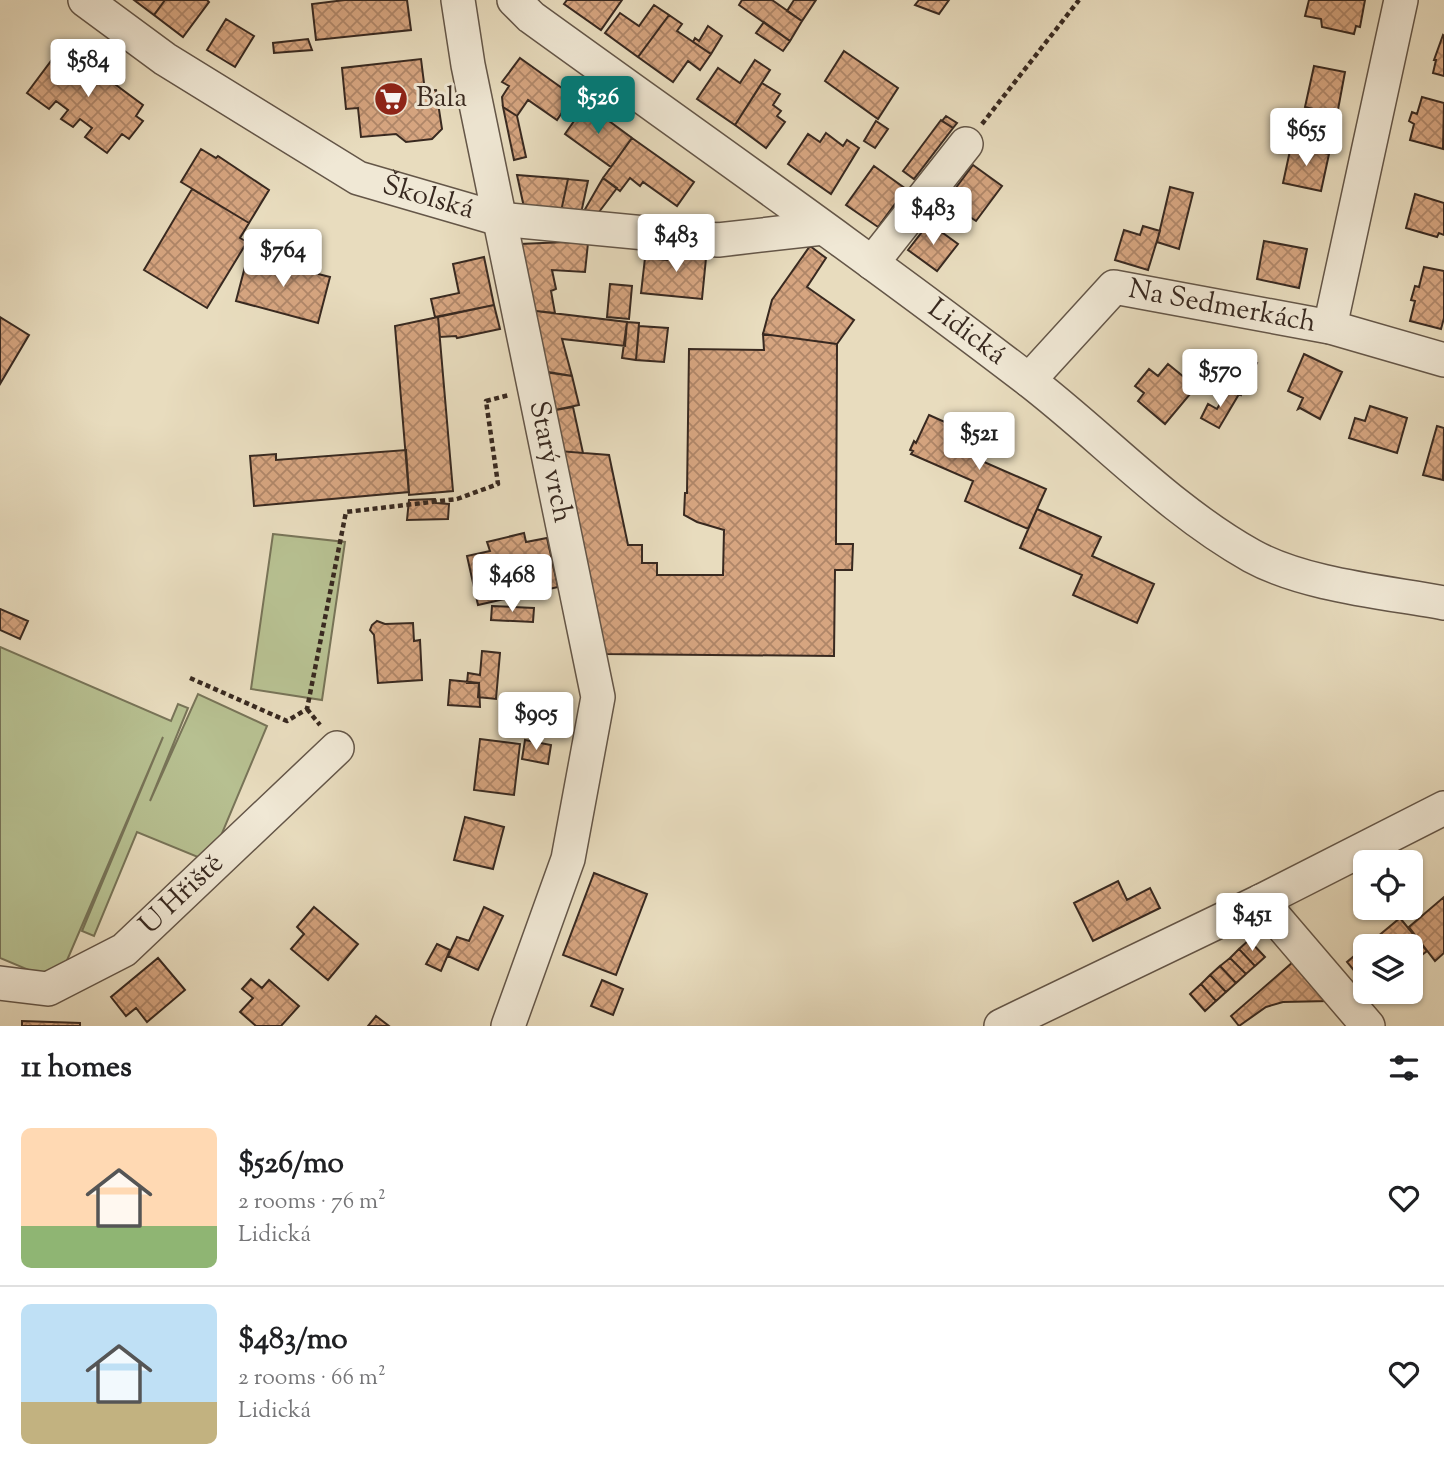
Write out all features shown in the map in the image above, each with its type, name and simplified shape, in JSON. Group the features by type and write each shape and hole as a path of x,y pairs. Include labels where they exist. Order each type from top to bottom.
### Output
{"street":[{"name":"Školská","path":"85,0 165,59 358,178 499,219 718,240 823,228"},
{"name":"Starý vrch","path":"458,0 468,65 598,697 568,859 508,1026"},
{"name":"Lidická","path":"514,0 531,17 1029,380 1184,510 1253,556 1309,578 1444,603"},
{"name":"Na Sedmerkách","path":"1330,327 1401,0"},
{"path":"872,263 966,144"},
{"name":"Na Sedmerkách","path":"1029,380 1114,287 1330,327 1444,360"},
{"name":"U Hřiště","path":"0,983 48,989 124,950 337,748"},
{"path":"1001,1026 1261,901 1444,808"},
{"path":"1261,901 1368,1026"}],"path":[{"path":"966,144 1079,0"},
{"path":"190,678 287,721 307,709 346,512 457,499 498,484 486,401 534,389"}],"green space":[{"path":"273,534 345,542 322,700 251,689"},
{"path":"0,647 171,721 178,704 188,708 150,801 198,694 267,726 210,862 137,832 94,936 82,931 163,737 62,972 50,979 0,958"}],"building":[{"path":"134,0 165,0 154,15"},
{"path":"165,0 209,2 183,37 154,15"},
{"path":"345,0 407,0 411,30 316,40 312,4"},
{"path":"567,0 622,0 601,30 564,4"},
{"path":"742,0 772,0 802,21 790,41 739,5"},
{"path":"794,0 816,0 802,21 787,11"},
{"path":"919,0 949,0 939,14 915,5"},
{"path":"1309,0 1365,0 1360,27 1356,26 1354,34 1322,27 1321,19 1305,16"},
{"path":"654,5 669,15 638,57 605,33 620,13 639,26"},
{"path":"669,15 682,24 677,31 711,54 700,70 688,61 673,82 638,57"},
{"path":"226,19 254,36 235,67 207,50"},
{"path":"764,22 790,41 783,51 756,33"},
{"path":"708,26 722,36 711,54 693,42 695,38 699,41"},
{"path":"1443,35 1444,76 1433,73 1434,60"},
{"path":"308,39 312,50 274,53 273,43"},
{"path":"63,45 98,71 100,69 110,76 108,79 143,105 136,116 143,121 129,139 122,134 107,153 85,137 92,128 80,119 73,127 61,119 68,110 56,101 49,109 27,93"},
{"path":"844,51 898,88 878,119 825,81"},
{"path":"520,58 573,96 557,120 528,100 517,116 503,107 502,97 509,86 502,82"},
{"name":"Bala","path":"421,59 425,91 436,90 442,129 432,139 406,142 396,134 361,137 358,108 346,109 342,68"},
{"path":"755,60 770,70 735,125 697,99 718,68 740,83"},
{"path":"1314,66 1345,72 1337,115 1305,107"},
{"path":"762,83 780,94 773,105 781,111 777,116 785,122 766,148 735,125"},
{"path":"1422,97 1444,103 1443,149 1410,140 1414,124 1409,121 1412,112 1417,114"},
{"path":"586,104 632,138 611,167 565,134"},
{"path":"503,107 517,116 526,157 514,160"},
{"path":"946,116 957,123 953,128 942,121"},
{"path":"941,120 953,128 914,179 903,171"},
{"path":"876,121 888,129 875,148 864,141"},
{"path":"826,133 843,146 847,140 859,148 831,194 788,164 808,134 820,142"},
{"path":"632,138 694,182 677,206 643,182 640,186 630,178 620,191 603,178"},
{"path":"1291,146 1329,154 1321,191 1283,183"},
{"path":"201,149 216,158 218,156 269,190 249,223 181,182"},
{"path":"973,165 1002,186 976,221 946,201"},
{"path":"874,166 906,189 878,227 846,205"},
{"path":"517,175 568,179 560,216 525,212"},
{"path":"603,178 617,188 593,220 580,218"},
{"path":"568,179 588,181 580,218 560,216"},
{"path":"1170,187 1193,193 1179,249 1157,242"},
{"path":"192,189 249,223 240,238 247,242 207,308 144,270"},
{"path":"1415,194 1444,203 1444,235 1439,233 1437,237 1406,228"},
{"path":"929,223 958,244 937,271 908,250"},
{"path":"1143,226 1160,231 1148,270 1115,260 1124,230 1140,235"},
{"path":"1264,241 1307,249 1299,288 1257,279"},
{"path":"588,243 585,272 552,270 556,289 551,291 555,313 527,310 520,244"},
{"path":"810,246 826,258 807,287 854,320 837,344 763,334 772,300"},
{"path":"669,247 707,248 702,299 641,293 645,258 667,260"},
{"path":"248,255 265,260 266,255 280,259 279,264 330,277 318,323 236,301"},
{"path":"484,257 494,305 435,317 431,299 459,293 453,264"},
{"path":"1424,267 1444,271 1444,318 1441,329 1410,321 1415,301 1411,300 1415,286 1419,287"},
{"path":"610,284 632,286 629,319 607,317"},
{"path":"494,305 500,329 457,338 440,337 438,317"},
{"path":"527,310 627,322 625,346 562,339 572,376 545,372"},
{"path":"0,317 29,335 0,384"},
{"path":"438,317 453,491 409,495 395,326"},
{"path":"627,322 639,323 636,360 622,358"},
{"path":"639,326 668,328 664,362 636,360"},
{"path":"763,334 837,344 836,544 853,544 852,570 835,570 834,656 604,654 559,451 609,455 628,545 642,545 642,563 657,563 657,575 723,575 724,530 684,515 687,493 689,349 764,350"},
{"path":"1237,353 1257,363 1241,395 1223,385"},
{"path":"1304,354 1342,372 1320,419 1298,409 1303,398 1288,391"},
{"path":"1168,364 1196,387 1165,424 1138,401 1144,393 1135,386 1149,369 1158,376"},
{"path":"542,371 572,376 579,405 550,411"},
{"path":"1229,388 1239,394 1219,428 1201,418 1208,404 1217,409"},
{"path":"1370,406 1407,418 1397,453 1349,438 1355,418 1365,421"},
{"path":"573,407 583,453 559,451 550,411"},
{"path":"929,415 992,443 984,462 1046,489 1028,529 965,501 973,481 911,454 914,441 916,443"},
{"path":"1437,426 1444,428 1443,480 1423,475"},
{"path":"406,450 409,492 254,506 250,456 276,454 276,460"},
{"path":"435,499 436,503 449,504 448,519 407,520 409,500"},
{"path":"1037,509 1101,537 1092,556 1154,584 1137,623 1073,595 1082,575 1020,548"},
{"path":"524,533 526,542 547,538 558,587 478,605 467,556 490,551 487,542"},
{"path":"492,606 534,608 533,622 491,620"},
{"path":"0,609 28,621 20,639 0,630"},
{"path":"377,621 385,624 413,623 414,641 420,640 422,680 378,683 374,635 370,630"},
{"path":"482,651 500,653 496,699 478,697 479,683 467,683 468,673 480,675"},
{"path":"450,680 479,683 480,707 448,705"},
{"path":"480,739 520,744 514,795 474,790"},
{"path":"525,740 551,745 548,764 522,759"},
{"path":"465,817 504,827 493,869 454,860"},
{"path":"594,873 647,894 616,975 563,955"},
{"path":"1118,881 1127,900 1150,888 1160,908 1093,941 1074,903"},
{"path":"1444,897 1444,953 1435,961 1423,945 1423,934 1414,934 1409,927 1417,920 1423,920 1423,915"},
{"path":"314,907 358,944 328,980 291,949 304,934 297,927"},
{"path":"484,907 503,916 478,970 448,956 457,937 469,941"},
{"path":"1398,920 1402,920 1413,934 1381,934"},
{"path":"1249,940 1265,957 1255,966 1239,949"},
{"path":"437,944 450,950 441,971 426,964"},
{"path":"1239,949 1255,966 1246,974 1230,958"},
{"path":"1353,957 1353,969 1347,962"},
{"path":"158,958 185,990 147,1022 136,1008 126,1016 111,997"},
{"path":"1230,958 1246,974 1236,983 1220,966"},
{"path":"1293,962 1328,1001 1283,1002 1266,1007 1239,1026 1231,1016"},
{"path":"1220,966 1236,983 1226,992 1210,975"},
{"path":"1210,975 1226,992 1216,1001 1201,984"},
{"path":"251,979 262,988 269,980 299,1006 281,1026 256,1026 240,1012 253,998 242,989"},
{"path":"602,980 623,989 613,1015 591,1006"},
{"path":"1201,984 1216,1001 1205,1011 1190,994"},
{"path":"376,1016 389,1026 368,1026"},
{"path":"22,1021 80,1023 80,1026 22,1026"}],"place":[{"name":"Bala","path":"391,99"}]}
